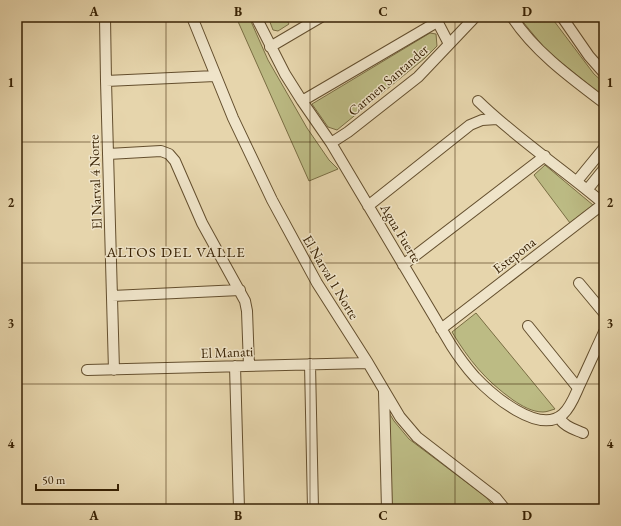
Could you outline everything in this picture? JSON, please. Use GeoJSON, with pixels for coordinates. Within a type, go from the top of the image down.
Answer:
{"type":"FeatureCollection","features":[{"type":"Feature","properties":{"kind":"street","name":"El Narval 4 Norte"},"geometry":{"type":"LineString","coordinates":[[105,17],[114,370]]}},
{"type":"Feature","properties":{"kind":"street","name":"El Narval 1 Norte"},"geometry":{"type":"LineString","coordinates":[[192,17],[215,76],[252,159],[290,235],[317,283],[368,363],[400,417],[410,431],[496,498],[505,509]]}},
{"type":"Feature","properties":{"kind":"street","name":"Agua Fuerte"},"geometry":{"type":"LineString","coordinates":[[256,17],[270,47],[302,101],[331,143],[442,329],[466,366],[498,397],[520,412],[535,418],[547,420],[559,417]]}},
{"type":"Feature","properties":{"kind":"street"},"geometry":{"type":"LineString","coordinates":[[270,47],[321,17]]}},
{"type":"Feature","properties":{"kind":"street","name":"Carmen Santander"},"geometry":{"type":"LineString","coordinates":[[331,143],[348,132],[418,77],[475,17]]}},
{"type":"Feature","properties":{"kind":"street"},"geometry":{"type":"LineString","coordinates":[[512,17],[527,37],[547,57],[576,82],[604,103]]}},
{"type":"Feature","properties":{"kind":"street"},"geometry":{"type":"LineString","coordinates":[[562,17],[589,56],[604,74]]}},
{"type":"Feature","properties":{"kind":"street"},"geometry":{"type":"LineString","coordinates":[[302,101],[436,20],[449,44]]}},
{"type":"Feature","properties":{"kind":"street"},"geometry":{"type":"LineString","coordinates":[[106,81],[215,76]]}},
{"type":"Feature","properties":{"kind":"street"},"geometry":{"type":"LineString","coordinates":[[478,101],[604,204]]}},
{"type":"Feature","properties":{"kind":"street"},"geometry":{"type":"LineString","coordinates":[[368,206],[470,125],[482,120],[497,118]]}},
{"type":"Feature","properties":{"kind":"street"},"geometry":{"type":"LineString","coordinates":[[577,181],[604,148]]}},
{"type":"Feature","properties":{"kind":"street"},"geometry":{"type":"LineString","coordinates":[[108,154],[161,151],[172,157],[202,223],[245,301],[247,311],[249,366]]}},
{"type":"Feature","properties":{"kind":"street"},"geometry":{"type":"LineString","coordinates":[[404,265],[545,156]]}},
{"type":"Feature","properties":{"kind":"street"},"geometry":{"type":"LineString","coordinates":[[587,190],[604,169]]}},
{"type":"Feature","properties":{"kind":"street","name":"Estepona"},"geometry":{"type":"LineString","coordinates":[[442,329],[604,204]]}},
{"type":"Feature","properties":{"kind":"street"},"geometry":{"type":"LineString","coordinates":[[579,283],[604,312]]}},
{"type":"Feature","properties":{"kind":"street"},"geometry":{"type":"LineString","coordinates":[[112,296],[240,290]]}},
{"type":"Feature","properties":{"kind":"street"},"geometry":{"type":"LineString","coordinates":[[528,326],[578,388]]}},
{"type":"Feature","properties":{"kind":"street"},"geometry":{"type":"LineString","coordinates":[[583,433],[566,425],[559,417],[567,409],[604,332]]}},
{"type":"Feature","properties":{"kind":"street","name":"El Manati"},"geometry":{"type":"LineString","coordinates":[[87,370],[368,363]]}},
{"type":"Feature","properties":{"kind":"street"},"geometry":{"type":"LineString","coordinates":[[310,364],[313,509]]}},
{"type":"Feature","properties":{"kind":"street"},"geometry":{"type":"LineString","coordinates":[[235,366],[239,509]]}},
{"type":"Feature","properties":{"kind":"street"},"geometry":{"type":"LineString","coordinates":[[384,390],[387,509]]}},
{"type":"Feature","properties":{"kind":"shaded area"},"geometry":{"type":"Polygon","coordinates":[[[236,17],[249,17],[268,60],[307,128],[329,160],[338,169],[309,181],[236,17]]]}},
{"type":"Feature","properties":{"kind":"shaded area"},"geometry":{"type":"Polygon","coordinates":[[[268,17],[285,17],[289,24],[278,31],[273,30],[268,17]]]}},
{"type":"Feature","properties":{"kind":"shaded area"},"geometry":{"type":"Polygon","coordinates":[[[519,17],[551,17],[594,74],[604,83],[604,97],[547,51],[519,17]]]}},
{"type":"Feature","properties":{"kind":"shaded area"},"geometry":{"type":"Polygon","coordinates":[[[430,33],[436,34],[437,46],[425,58],[337,130],[328,127],[312,104],[430,33]]]}},
{"type":"Feature","properties":{"kind":"shaded area"},"geometry":{"type":"Polygon","coordinates":[[[545,165],[593,205],[570,223],[534,175],[545,165]]]}},
{"type":"Feature","properties":{"kind":"shaded area"},"geometry":{"type":"Polygon","coordinates":[[[476,313],[555,409],[546,412],[539,412],[531,410],[513,400],[494,385],[471,361],[452,332],[476,313]]]}},
{"type":"Feature","properties":{"kind":"shaded area"},"geometry":{"type":"Polygon","coordinates":[[[388,411],[409,439],[486,497],[496,509],[391,509],[388,411]]]}},
{"type":"Feature","properties":{"kind":"district","name":"ALTOS DEL VALLE"},"geometry":{"type":"Point","coordinates":[176,251]}}]}
